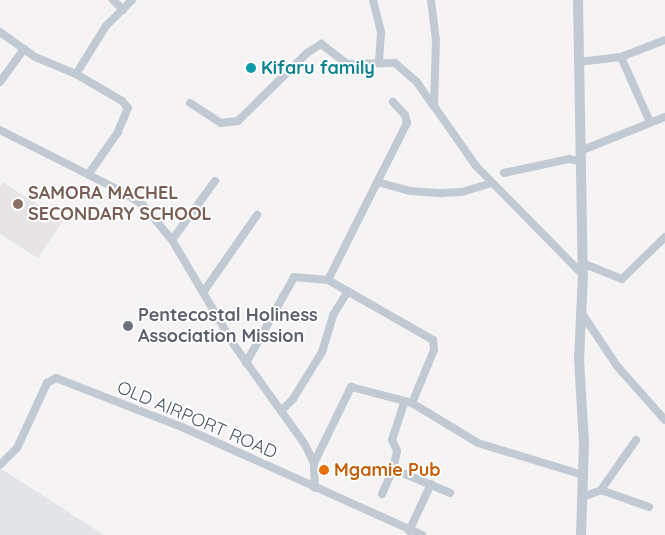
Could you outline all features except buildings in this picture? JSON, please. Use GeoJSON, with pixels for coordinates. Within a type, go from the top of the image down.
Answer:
{"type":"FeatureCollection","features":[{"type":"Feature","properties":{"kind":"street"},"geometry":{"type":"LineString","coordinates":[[113,0],[123,10]]}},
{"type":"Feature","properties":{"kind":"street"},"geometry":{"type":"LineString","coordinates":[[76,74],[106,26],[132,0]]}},
{"type":"Feature","properties":{"kind":"street"},"geometry":{"type":"LineString","coordinates":[[373,0],[381,33],[379,61]]}},
{"type":"Feature","properties":{"kind":"street"},"geometry":{"type":"LineString","coordinates":[[431,0],[436,40],[434,106]]}},
{"type":"Feature","properties":{"kind":"street"},"geometry":{"type":"LineString","coordinates":[[578,0],[583,275],[579,393],[583,475],[581,535]]}},
{"type":"Feature","properties":{"kind":"street"},"geometry":{"type":"LineString","coordinates":[[0,32],[35,57],[76,74],[122,100],[128,108],[118,132],[88,175]]}},
{"type":"Feature","properties":{"kind":"street"},"geometry":{"type":"LineString","coordinates":[[578,62],[621,57],[665,40]]}},
{"type":"Feature","properties":{"kind":"street"},"geometry":{"type":"LineString","coordinates":[[190,103],[221,123],[238,122],[307,53],[321,44],[348,64],[370,66],[379,61],[395,63],[403,68],[434,106],[491,183],[583,275]]}},
{"type":"Feature","properties":{"kind":"street"},"geometry":{"type":"LineString","coordinates":[[0,82],[24,49]]}},
{"type":"Feature","properties":{"kind":"street"},"geometry":{"type":"LineString","coordinates":[[621,57],[650,122]]}},
{"type":"Feature","properties":{"kind":"street"},"geometry":{"type":"LineString","coordinates":[[328,280],[407,122],[405,115],[393,102]]}},
{"type":"Feature","properties":{"kind":"street"},"geometry":{"type":"LineString","coordinates":[[504,173],[580,156],[650,122],[665,117]]}},
{"type":"Feature","properties":{"kind":"street"},"geometry":{"type":"LineString","coordinates":[[0,130],[143,205],[172,240],[246,363],[281,411],[314,463]]}},
{"type":"Feature","properties":{"kind":"street"},"geometry":{"type":"LineString","coordinates":[[172,240],[215,181]]}},
{"type":"Feature","properties":{"kind":"street"},"geometry":{"type":"LineString","coordinates":[[377,182],[410,191],[442,193],[462,192],[491,183]]}},
{"type":"Feature","properties":{"kind":"street"},"geometry":{"type":"LineString","coordinates":[[204,291],[257,215]]}},
{"type":"Feature","properties":{"kind":"street"},"geometry":{"type":"LineString","coordinates":[[582,263],[622,279],[665,237]]}},
{"type":"Feature","properties":{"kind":"street"},"geometry":{"type":"LineString","coordinates":[[246,363],[294,277],[328,280],[433,340],[434,350],[408,402],[392,440],[397,451],[393,469],[382,494]]}},
{"type":"Feature","properties":{"kind":"street"},"geometry":{"type":"LineString","coordinates":[[281,411],[292,399],[322,352],[333,315],[348,291]]}},
{"type":"Feature","properties":{"kind":"street"},"geometry":{"type":"LineString","coordinates":[[581,312],[617,366],[665,420]]}},
{"type":"Feature","properties":{"kind":"street","name":"OLD AIRPORT ROAD"},"geometry":{"type":"LineString","coordinates":[[0,465],[17,448],[47,383],[56,378],[182,427],[409,531],[422,535]]}},
{"type":"Feature","properties":{"kind":"street"},"geometry":{"type":"LineString","coordinates":[[315,488],[314,463],[351,387],[408,402],[478,443],[583,475]]}},
{"type":"Feature","properties":{"kind":"street"},"geometry":{"type":"LineString","coordinates":[[583,497],[601,490],[621,457],[636,440]]}},
{"type":"Feature","properties":{"kind":"street"},"geometry":{"type":"LineString","coordinates":[[393,469],[450,493]]}},
{"type":"Feature","properties":{"kind":"street"},"geometry":{"type":"LineString","coordinates":[[409,531],[431,484]]}},
{"type":"Feature","properties":{"kind":"street"},"geometry":{"type":"LineString","coordinates":[[601,490],[649,507]]}},
{"type":"Feature","properties":{"kind":"shaded area","name":"SAMORA MACHEL SECONDARY SCHOOL"},"geometry":{"type":"Polygon","coordinates":[[[3,182],[63,221],[38,258],[0,234],[0,187],[3,182]]]}},
{"type":"Feature","properties":{"kind":"shaded area"},"geometry":{"type":"Polygon","coordinates":[[[0,468],[104,535],[0,535],[0,468]]]}},
{"type":"Feature","properties":{"kind":"place","name":"Kifaru family"},"geometry":{"type":"Point","coordinates":[251,68]}},
{"type":"Feature","properties":{"kind":"place","name":"SAMORA MACHEL SECONDARY SCHOOL"},"geometry":{"type":"Point","coordinates":[18,204]}},
{"type":"Feature","properties":{"kind":"place","name":"Pentecostal Holiness Association Mission"},"geometry":{"type":"Point","coordinates":[128,326]}},
{"type":"Feature","properties":{"kind":"place","name":"Mgamie Pub"},"geometry":{"type":"Point","coordinates":[324,470]}}]}
